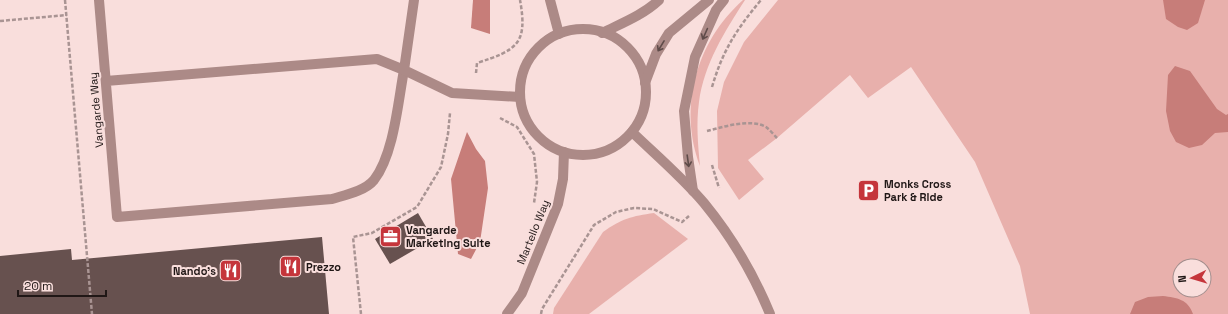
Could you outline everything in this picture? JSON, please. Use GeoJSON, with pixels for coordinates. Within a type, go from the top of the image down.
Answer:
{"type":"FeatureCollection","features":[{"type":"Feature","properties":{"kind":"lane","name":"Vangarde Way"},"geometry":{"type":"LineString","coordinates":[[99,0],[117,217],[332,199],[357,191],[373,181],[387,153],[404,70]]}},
{"type":"Feature","properties":{"kind":"lane"},"geometry":{"type":"LineString","coordinates":[[404,70],[414,0]]}},
{"type":"Feature","properties":{"kind":"lane"},"geometry":{"type":"LineString","coordinates":[[550,0],[559,34]]}},
{"type":"Feature","properties":{"kind":"lane"},"geometry":{"type":"LineString","coordinates":[[602,33],[632,19],[651,8],[659,0]]}},
{"type":"Feature","properties":{"kind":"lane"},"geometry":{"type":"LineString","coordinates":[[645,83],[656,54],[669,33],[709,0]]}},
{"type":"Feature","properties":{"kind":"lane"},"geometry":{"type":"LineString","coordinates":[[693,191],[684,111],[695,57],[716,10],[724,0]]}},
{"type":"Feature","properties":{"kind":"lane"},"geometry":{"type":"LineString","coordinates":[[580,29],[602,33],[618,40],[631,52],[640,66],[645,83],[646,100],[641,117],[632,132],[618,145],[601,153],[582,156],[564,152],[547,144],[534,131],[525,115],[520,98],[522,78],[529,60],[542,45],[559,34],[580,29]]}},
{"type":"Feature","properties":{"kind":"lane"},"geometry":{"type":"LineString","coordinates":[[106,81],[377,59],[452,93],[520,98]]}},
{"type":"Feature","properties":{"kind":"lane"},"geometry":{"type":"LineString","coordinates":[[632,132],[693,191],[716,219],[738,252],[770,314]]}},
{"type":"Feature","properties":{"kind":"lane","name":"Martello Way"},"geometry":{"type":"LineString","coordinates":[[507,314],[522,293],[558,204],[563,179],[564,152]]}},
{"type":"Feature","properties":{"kind":"path"},"geometry":{"type":"LineString","coordinates":[[65,0],[92,314]]}},
{"type":"Feature","properties":{"kind":"path"},"geometry":{"type":"LineString","coordinates":[[474,95],[477,63],[504,54],[522,36],[523,20],[520,0]]}},
{"type":"Feature","properties":{"kind":"path"},"geometry":{"type":"LineString","coordinates":[[712,88],[718,65],[736,30],[761,0]]}},
{"type":"Feature","properties":{"kind":"path"},"geometry":{"type":"LineString","coordinates":[[0,21],[67,15]]}},
{"type":"Feature","properties":{"kind":"path"},"geometry":{"type":"LineString","coordinates":[[361,314],[353,237],[372,233],[417,207],[441,167],[448,134],[452,93]]}},
{"type":"Feature","properties":{"kind":"path"},"geometry":{"type":"LineString","coordinates":[[498,117],[517,127],[534,154],[537,182],[534,208]]}},
{"type":"Feature","properties":{"kind":"path"},"geometry":{"type":"LineString","coordinates":[[706,124],[707,139]]}},
{"type":"Feature","properties":{"kind":"path"},"geometry":{"type":"LineString","coordinates":[[706,131],[732,126],[757,124],[766,127],[777,138]]}},
{"type":"Feature","properties":{"kind":"path"},"geometry":{"type":"LineString","coordinates":[[541,314],[542,309],[594,225],[616,212],[634,208],[653,209]]}},
{"type":"Feature","properties":{"kind":"path"},"geometry":{"type":"LineString","coordinates":[[522,293],[542,309]]}},
{"type":"Feature","properties":{"kind":"shaded area"},"geometry":{"type":"Polygon","coordinates":[[[473,0],[490,0],[490,34],[471,28],[473,0]]]}},
{"type":"Feature","properties":{"kind":"shaded area"},"geometry":{"type":"Polygon","coordinates":[[[743,0],[745,0],[716,48],[705,74],[699,102],[698,118],[700,166],[694,144],[691,121],[692,99],[696,77],[703,55],[713,35],[743,0]]]}},
{"type":"Feature","properties":{"kind":"shaded area"},"geometry":{"type":"Polygon","coordinates":[[[778,0],[1228,0],[1228,314],[1030,314],[1020,266],[975,162],[911,67],[868,98],[850,75],[777,138],[748,160],[764,179],[739,200],[718,168],[717,111],[724,82],[744,42],[778,0]]]}},
{"type":"Feature","properties":{"kind":"shaded area"},"geometry":{"type":"Polygon","coordinates":[[[1163,0],[1205,0],[1198,23],[1187,30],[1178,27],[1166,19],[1163,0]]]}},
{"type":"Feature","properties":{"kind":"shaded area"},"geometry":{"type":"Polygon","coordinates":[[[1175,66],[1190,71],[1217,109],[1226,115],[1228,114],[1228,132],[1215,133],[1202,145],[1189,148],[1176,142],[1170,131],[1166,111],[1168,75],[1175,66]]]}},
{"type":"Feature","properties":{"kind":"shaded area"},"geometry":{"type":"Polygon","coordinates":[[[467,132],[476,149],[485,161],[488,188],[480,242],[471,259],[458,254],[451,179],[467,132]]]}},
{"type":"Feature","properties":{"kind":"shaded area"},"geometry":{"type":"Polygon","coordinates":[[[654,213],[688,239],[589,314],[553,314],[554,308],[603,232],[615,224],[627,219],[639,215],[654,213]]]}},
{"type":"Feature","properties":{"kind":"shaded area"},"geometry":{"type":"Polygon","coordinates":[[[1163,296],[1181,300],[1188,305],[1193,314],[1130,314],[1135,302],[1148,297],[1163,296]]]}},
{"type":"Feature","properties":{"kind":"building"},"geometry":{"type":"Polygon","coordinates":[[[418,213],[433,239],[390,264],[375,239],[418,213]]]}},
{"type":"Feature","properties":{"kind":"building"},"geometry":{"type":"Polygon","coordinates":[[[322,237],[329,314],[0,314],[0,256],[71,249],[72,260],[322,237]]]}},
{"type":"Feature","properties":{"kind":"place","name":"Monks Cross Park & Ride"},"geometry":{"type":"Point","coordinates":[869,190]}},
{"type":"Feature","properties":{"kind":"place","name":"Vangarde Marketing Suite"},"geometry":{"type":"Point","coordinates":[390,236]}},
{"type":"Feature","properties":{"kind":"place","name":"Prezzo"},"geometry":{"type":"Point","coordinates":[290,267]}},
{"type":"Feature","properties":{"kind":"place","name":"Nando's"},"geometry":{"type":"Point","coordinates":[231,271]}}]}
